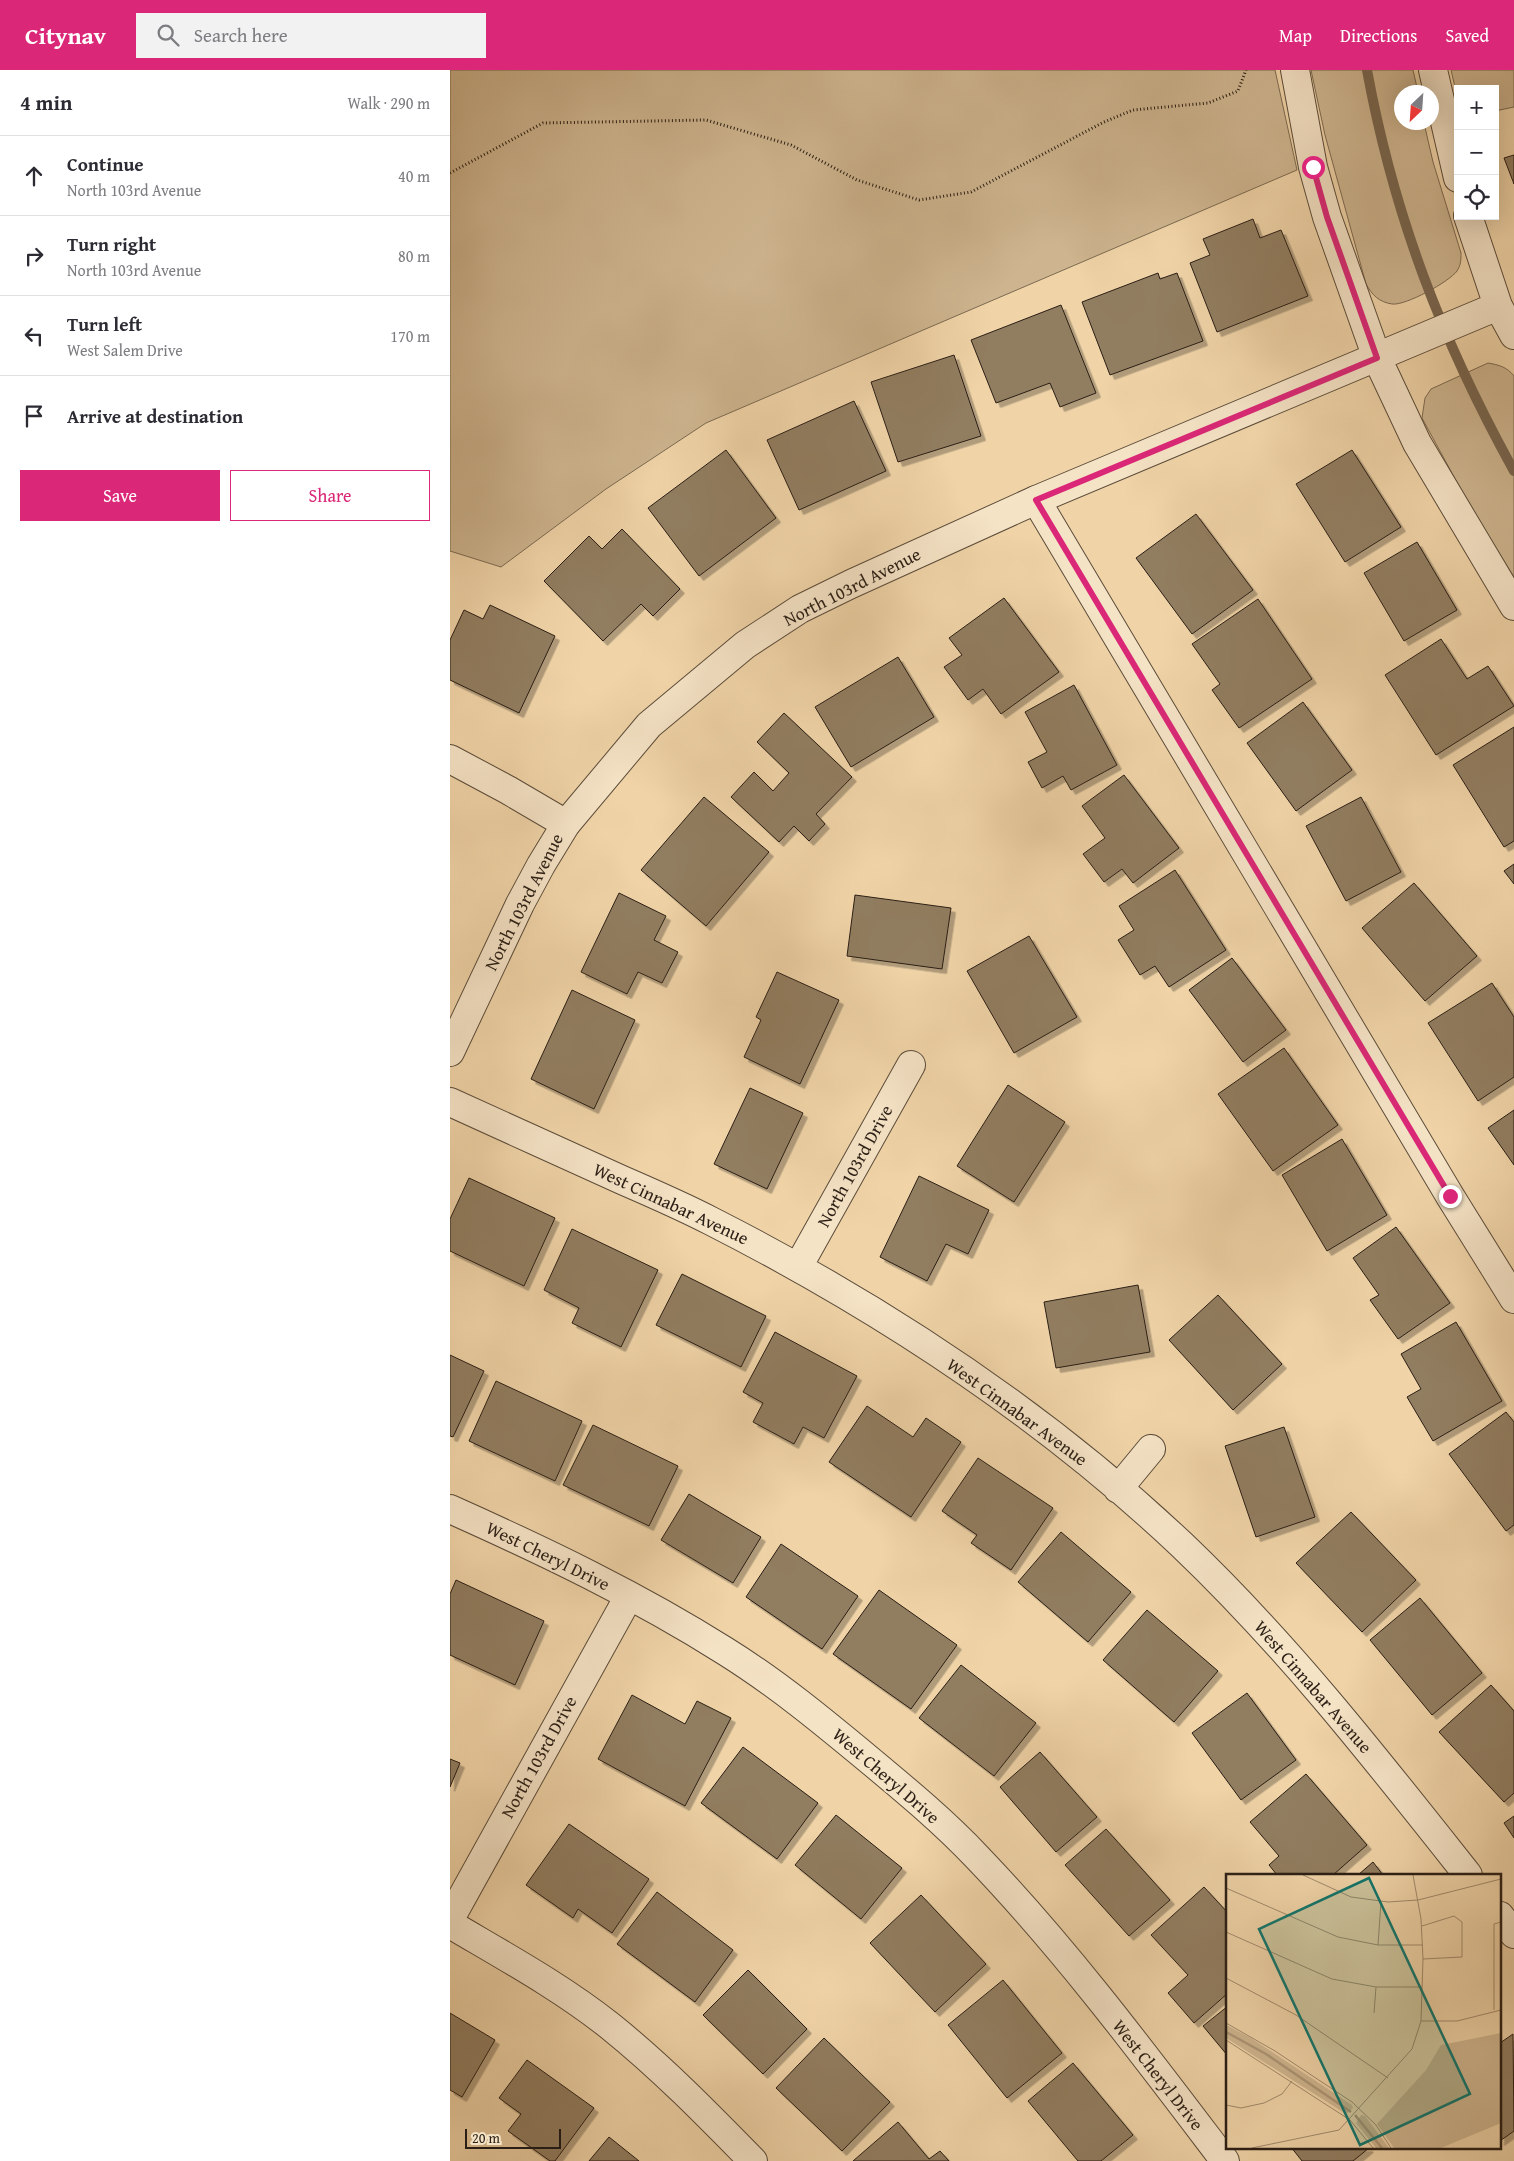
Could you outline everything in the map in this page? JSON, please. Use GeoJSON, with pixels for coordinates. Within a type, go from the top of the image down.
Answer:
{"type":"FeatureCollection","features":[{"type":"Feature","properties":{"kind":"street"},"geometry":{"type":"LineString","coordinates":[[1295,70],[1313,167],[1327,217],[1377,358],[1417,443],[1514,606]]}},
{"type":"Feature","properties":{"kind":"street"},"geometry":{"type":"LineString","coordinates":[[1433,70],[1457,175]]}},
{"type":"Feature","properties":{"kind":"street"},"geometry":{"type":"LineString","coordinates":[[1470,220],[1506,303],[1514,335]]}},
{"type":"Feature","properties":{"kind":"street","name":"North 103rd Avenue"},"geometry":{"type":"LineString","coordinates":[[450,1052],[520,904],[540,865],[566,824],[649,725],[745,645],[800,609],[1036,500],[1506,303]]}},
{"type":"Feature","properties":{"kind":"street"},"geometry":{"type":"LineString","coordinates":[[1036,500],[1450,1196],[1514,1299]]}},
{"type":"Feature","properties":{"kind":"street"},"geometry":{"type":"LineString","coordinates":[[450,759],[566,824]]}},
{"type":"Feature","properties":{"kind":"street","name":"North 103rd Drive"},"geometry":{"type":"LineString","coordinates":[[798,1267],[911,1065]]}},
{"type":"Feature","properties":{"kind":"street","name":"West Cinnabar Avenue"},"geometry":{"type":"LineString","coordinates":[[450,1102],[708,1219],[798,1267],[986,1385],[1054,1436],[1188,1551],[1242,1606],[1306,1674],[1467,1874]]}},
{"type":"Feature","properties":{"kind":"street"},"geometry":{"type":"LineString","coordinates":[[1118,1489],[1151,1449]]}},
{"type":"Feature","properties":{"kind":"street","name":"West Cheryl Drive"},"geometry":{"type":"LineString","coordinates":[[450,1509],[521,1541],[629,1596],[726,1652],[819,1718],[915,1798],[976,1856],[1054,1944],[1151,2064],[1225,2161]]}},
{"type":"Feature","properties":{"kind":"street","name":"North 103rd Drive"},"geometry":{"type":"LineString","coordinates":[[450,1918],[629,1596]]}},
{"type":"Feature","properties":{"kind":"street"},"geometry":{"type":"LineString","coordinates":[[1502,1919],[1514,1934]]}},
{"type":"Feature","properties":{"kind":"street"},"geometry":{"type":"LineString","coordinates":[[450,1924],[540,1978],[608,2025],[662,2071],[753,2161]]}},
{"type":"Feature","properties":{"kind":"path"},"geometry":{"type":"LineString","coordinates":[[450,173],[543,123],[706,120],[791,145],[857,180],[919,200],[971,192],[1104,122],[1133,110],[1208,104],[1238,91],[1246,70]]}},
{"type":"Feature","properties":{"kind":"shaded area"},"geometry":{"type":"Polygon","coordinates":[[[450,70],[1275,70],[1297,170],[706,423],[606,489],[501,567],[450,551],[450,70]]]}},
{"type":"Feature","properties":{"kind":"shaded area"},"geometry":{"type":"Polygon","coordinates":[[[1311,70],[1413,70],[1416,85],[1394,85],[1394,130],[1426,130],[1433,162],[1461,253],[1459,267],[1452,276],[1426,292],[1398,304],[1383,302],[1376,297],[1366,284],[1325,135],[1311,70]]]}},
{"type":"Feature","properties":{"kind":"shaded area"},"geometry":{"type":"Polygon","coordinates":[[[1451,70],[1514,70],[1514,107],[1499,110],[1499,85],[1454,85],[1451,70]]]}},
{"type":"Feature","properties":{"kind":"shaded area"},"geometry":{"type":"Polygon","coordinates":[[[1488,363],[1509,370],[1514,376],[1514,577],[1466,499],[1422,418],[1425,398],[1431,389],[1488,363]]]}},
{"type":"Feature","properties":{"kind":"building"},"geometry":{"type":"Polygon","coordinates":[[[1514,155],[1514,184],[1504,158],[1514,155]]]}},
{"type":"Feature","properties":{"kind":"building"},"geometry":{"type":"Polygon","coordinates":[[[1253,219],[1260,238],[1281,230],[1308,296],[1217,332],[1190,263],[1210,255],[1203,239],[1253,219]]]}},
{"type":"Feature","properties":{"kind":"building"},"geometry":{"type":"Polygon","coordinates":[[[1158,273],[1160,279],[1177,273],[1203,341],[1110,375],[1082,302],[1158,273]]]}},
{"type":"Feature","properties":{"kind":"building"},"geometry":{"type":"Polygon","coordinates":[[[1061,305],[1096,393],[1060,407],[1050,383],[996,403],[971,340],[1061,305]]]}},
{"type":"Feature","properties":{"kind":"building"},"geometry":{"type":"Polygon","coordinates":[[[954,355],[981,436],[898,462],[871,382],[954,355]]]}},
{"type":"Feature","properties":{"kind":"building"},"geometry":{"type":"Polygon","coordinates":[[[854,401],[886,471],[799,510],[767,440],[854,401]]]}},
{"type":"Feature","properties":{"kind":"building"},"geometry":{"type":"Polygon","coordinates":[[[726,450],[776,518],[699,576],[648,508],[726,450]]]}},
{"type":"Feature","properties":{"kind":"building"},"geometry":{"type":"Polygon","coordinates":[[[1352,450],[1401,527],[1345,562],[1296,484],[1352,450]]]}},
{"type":"Feature","properties":{"kind":"building"},"geometry":{"type":"Polygon","coordinates":[[[1196,514],[1253,590],[1192,634],[1136,558],[1196,514]]]}},
{"type":"Feature","properties":{"kind":"building"},"geometry":{"type":"Polygon","coordinates":[[[622,529],[680,589],[653,616],[641,604],[603,641],[544,581],[589,536],[602,549],[622,529]]]}},
{"type":"Feature","properties":{"kind":"building"},"geometry":{"type":"Polygon","coordinates":[[[1417,542],[1457,610],[1404,641],[1364,573],[1417,542]]]}},
{"type":"Feature","properties":{"kind":"building"},"geometry":{"type":"Polygon","coordinates":[[[1004,598],[1059,672],[1001,714],[983,689],[968,700],[944,667],[962,655],[949,638],[1004,598]]]}},
{"type":"Feature","properties":{"kind":"building"},"geometry":{"type":"Polygon","coordinates":[[[1258,599],[1312,679],[1239,728],[1212,690],[1220,684],[1192,644],[1258,599]]]}},
{"type":"Feature","properties":{"kind":"building"},"geometry":{"type":"Polygon","coordinates":[[[490,605],[555,636],[519,713],[450,680],[450,640],[464,610],[483,619],[490,605]]]}},
{"type":"Feature","properties":{"kind":"building"},"geometry":{"type":"Polygon","coordinates":[[[1441,639],[1467,679],[1488,666],[1514,706],[1436,755],[1385,675],[1441,639]]]}},
{"type":"Feature","properties":{"kind":"building"},"geometry":{"type":"Polygon","coordinates":[[[898,657],[934,717],[851,767],[815,707],[898,657]]]}},
{"type":"Feature","properties":{"kind":"building"},"geometry":{"type":"Polygon","coordinates":[[[1074,685],[1117,765],[1071,790],[1063,776],[1042,788],[1028,762],[1047,752],[1025,712],[1074,685]]]}},
{"type":"Feature","properties":{"kind":"building"},"geometry":{"type":"Polygon","coordinates":[[[1303,702],[1352,770],[1296,811],[1247,743],[1303,702]]]}},
{"type":"Feature","properties":{"kind":"building"},"geometry":{"type":"Polygon","coordinates":[[[784,713],[852,777],[816,814],[825,824],[809,841],[794,826],[779,842],[731,797],[754,772],[773,791],[789,773],[757,742],[784,713]]]}},
{"type":"Feature","properties":{"kind":"building"},"geometry":{"type":"Polygon","coordinates":[[[1514,727],[1514,841],[1504,847],[1453,765],[1514,727]]]}},
{"type":"Feature","properties":{"kind":"building"},"geometry":{"type":"Polygon","coordinates":[[[1124,775],[1179,848],[1133,883],[1122,869],[1104,882],[1083,854],[1105,838],[1082,806],[1124,775]]]}},
{"type":"Feature","properties":{"kind":"building"},"geometry":{"type":"Polygon","coordinates":[[[704,797],[769,852],[706,926],[641,870],[704,797]]]}},
{"type":"Feature","properties":{"kind":"building"},"geometry":{"type":"Polygon","coordinates":[[[1361,797],[1401,872],[1346,901],[1306,826],[1361,797]]]}},
{"type":"Feature","properties":{"kind":"building"},"geometry":{"type":"Polygon","coordinates":[[[1514,864],[1514,884],[1504,871],[1514,864]]]}},
{"type":"Feature","properties":{"kind":"building"},"geometry":{"type":"Polygon","coordinates":[[[1175,870],[1226,950],[1169,987],[1155,966],[1140,975],[1118,940],[1134,930],[1119,906],[1175,870]]]}},
{"type":"Feature","properties":{"kind":"building"},"geometry":{"type":"Polygon","coordinates":[[[1414,883],[1477,956],[1425,1001],[1362,928],[1414,883]]]}},
{"type":"Feature","properties":{"kind":"building"},"geometry":{"type":"Polygon","coordinates":[[[619,893],[666,916],[654,940],[678,952],[662,983],[638,972],[627,994],[581,972],[619,893]]]}},
{"type":"Feature","properties":{"kind":"building"},"geometry":{"type":"Polygon","coordinates":[[[855,895],[951,908],[942,969],[847,956],[855,895]]]}},
{"type":"Feature","properties":{"kind":"building"},"geometry":{"type":"Polygon","coordinates":[[[1029,936],[1077,1017],[1014,1053],[967,971],[1029,936]]]}},
{"type":"Feature","properties":{"kind":"building"},"geometry":{"type":"Polygon","coordinates":[[[1232,958],[1286,1030],[1243,1062],[1189,990],[1232,958]]]}},
{"type":"Feature","properties":{"kind":"building"},"geometry":{"type":"Polygon","coordinates":[[[777,972],[839,1000],[800,1084],[744,1057],[761,1020],[756,1017],[777,972]]]}},
{"type":"Feature","properties":{"kind":"building"},"geometry":{"type":"Polygon","coordinates":[[[1492,983],[1514,1017],[1514,1077],[1478,1101],[1428,1023],[1492,983]]]}},
{"type":"Feature","properties":{"kind":"building"},"geometry":{"type":"Polygon","coordinates":[[[572,990],[635,1020],[594,1109],[531,1079],[572,990]]]}},
{"type":"Feature","properties":{"kind":"building"},"geometry":{"type":"Polygon","coordinates":[[[1284,1048],[1338,1125],[1273,1171],[1218,1094],[1284,1048]]]}},
{"type":"Feature","properties":{"kind":"building"},"geometry":{"type":"Polygon","coordinates":[[[1008,1085],[1065,1122],[1014,1202],[957,1166],[1008,1085]]]}},
{"type":"Feature","properties":{"kind":"building"},"geometry":{"type":"Polygon","coordinates":[[[750,1088],[803,1113],[767,1189],[714,1164],[750,1088]]]}},
{"type":"Feature","properties":{"kind":"building"},"geometry":{"type":"Polygon","coordinates":[[[1514,1110],[1514,1165],[1488,1128],[1514,1110]]]}},
{"type":"Feature","properties":{"kind":"building"},"geometry":{"type":"Polygon","coordinates":[[[1342,1139],[1387,1215],[1327,1251],[1282,1175],[1342,1139]]]}},
{"type":"Feature","properties":{"kind":"building"},"geometry":{"type":"Polygon","coordinates":[[[919,1176],[989,1210],[968,1254],[946,1244],[927,1281],[880,1257],[919,1176]]]}},
{"type":"Feature","properties":{"kind":"building"},"geometry":{"type":"Polygon","coordinates":[[[469,1178],[555,1218],[524,1286],[450,1251],[450,1219],[469,1178]]]}},
{"type":"Feature","properties":{"kind":"building"},"geometry":{"type":"Polygon","coordinates":[[[1396,1227],[1450,1303],[1398,1339],[1370,1300],[1379,1295],[1353,1258],[1396,1227]]]}},
{"type":"Feature","properties":{"kind":"building"},"geometry":{"type":"Polygon","coordinates":[[[572,1229],[658,1270],[621,1347],[572,1323],[579,1308],[544,1290],[572,1229]]]}},
{"type":"Feature","properties":{"kind":"building"},"geometry":{"type":"Polygon","coordinates":[[[682,1274],[766,1316],[741,1367],[656,1325],[682,1274]]]}},
{"type":"Feature","properties":{"kind":"building"},"geometry":{"type":"Polygon","coordinates":[[[1138,1285],[1150,1352],[1056,1368],[1044,1302],[1138,1285]]]}},
{"type":"Feature","properties":{"kind":"building"},"geometry":{"type":"Polygon","coordinates":[[[1218,1295],[1282,1364],[1233,1410],[1169,1340],[1218,1295]]]}},
{"type":"Feature","properties":{"kind":"building"},"geometry":{"type":"Polygon","coordinates":[[[1456,1322],[1502,1401],[1433,1441],[1407,1397],[1421,1389],[1401,1354],[1456,1322]]]}},
{"type":"Feature","properties":{"kind":"building"},"geometry":{"type":"Polygon","coordinates":[[[775,1332],[857,1376],[824,1438],[803,1427],[794,1444],[753,1422],[763,1403],[743,1392],[775,1332]]]}},
{"type":"Feature","properties":{"kind":"building"},"geometry":{"type":"Polygon","coordinates":[[[450,1355],[484,1371],[453,1437],[450,1436],[450,1355]]]}},
{"type":"Feature","properties":{"kind":"building"},"geometry":{"type":"Polygon","coordinates":[[[496,1381],[582,1421],[555,1481],[469,1441],[496,1381]]]}},
{"type":"Feature","properties":{"kind":"building"},"geometry":{"type":"Polygon","coordinates":[[[867,1406],[913,1437],[926,1418],[961,1442],[911,1517],[829,1462],[867,1406]]]}},
{"type":"Feature","properties":{"kind":"building"},"geometry":{"type":"Polygon","coordinates":[[[1506,1412],[1514,1422],[1514,1525],[1506,1531],[1449,1454],[1506,1412]]]}},
{"type":"Feature","properties":{"kind":"building"},"geometry":{"type":"Polygon","coordinates":[[[593,1425],[678,1466],[649,1526],[563,1485],[593,1425]]]}},
{"type":"Feature","properties":{"kind":"building"},"geometry":{"type":"Polygon","coordinates":[[[1284,1427],[1315,1517],[1256,1537],[1225,1446],[1284,1427]]]}},
{"type":"Feature","properties":{"kind":"building"},"geometry":{"type":"Polygon","coordinates":[[[978,1458],[1053,1508],[1011,1570],[971,1543],[977,1535],[942,1511],[978,1458]]]}},
{"type":"Feature","properties":{"kind":"building"},"geometry":{"type":"Polygon","coordinates":[[[689,1494],[761,1537],[733,1583],[661,1540],[689,1494]]]}},
{"type":"Feature","properties":{"kind":"building"},"geometry":{"type":"Polygon","coordinates":[[[1351,1512],[1416,1580],[1362,1632],[1296,1563],[1351,1512]]]}},
{"type":"Feature","properties":{"kind":"building"},"geometry":{"type":"Polygon","coordinates":[[[1061,1532],[1131,1592],[1088,1642],[1018,1582],[1061,1532]]]}},
{"type":"Feature","properties":{"kind":"building"},"geometry":{"type":"Polygon","coordinates":[[[781,1544],[858,1596],[822,1649],[746,1597],[781,1544]]]}},
{"type":"Feature","properties":{"kind":"building"},"geometry":{"type":"Polygon","coordinates":[[[456,1580],[544,1621],[515,1685],[450,1655],[450,1594],[456,1580]]]}},
{"type":"Feature","properties":{"kind":"building"},"geometry":{"type":"Polygon","coordinates":[[[879,1590],[957,1645],[911,1709],[833,1654],[879,1590]]]}},
{"type":"Feature","properties":{"kind":"building"},"geometry":{"type":"Polygon","coordinates":[[[1420,1598],[1482,1673],[1432,1715],[1370,1640],[1420,1598]]]}},
{"type":"Feature","properties":{"kind":"building"},"geometry":{"type":"Polygon","coordinates":[[[1147,1610],[1218,1671],[1174,1722],[1103,1660],[1147,1610]]]}},
{"type":"Feature","properties":{"kind":"building"},"geometry":{"type":"Polygon","coordinates":[[[961,1665],[1036,1723],[994,1776],[919,1718],[961,1665]]]}},
{"type":"Feature","properties":{"kind":"building"},"geometry":{"type":"Polygon","coordinates":[[[1491,1685],[1514,1711],[1514,1793],[1504,1802],[1439,1732],[1491,1685]]]}},
{"type":"Feature","properties":{"kind":"building"},"geometry":{"type":"Polygon","coordinates":[[[1247,1693],[1296,1760],[1241,1800],[1192,1733],[1247,1693]]]}},
{"type":"Feature","properties":{"kind":"building"},"geometry":{"type":"Polygon","coordinates":[[[632,1695],[685,1724],[697,1701],[731,1718],[685,1806],[598,1759],[632,1695]]]}},
{"type":"Feature","properties":{"kind":"building"},"geometry":{"type":"Polygon","coordinates":[[[743,1747],[818,1803],[777,1859],[701,1803],[743,1747]]]}},
{"type":"Feature","properties":{"kind":"building"},"geometry":{"type":"Polygon","coordinates":[[[1040,1752],[1097,1817],[1056,1852],[1000,1787],[1040,1752]]]}},
{"type":"Feature","properties":{"kind":"building"},"geometry":{"type":"Polygon","coordinates":[[[450,1759],[460,1763],[450,1787],[450,1759]]]}},
{"type":"Feature","properties":{"kind":"building"},"geometry":{"type":"Polygon","coordinates":[[[1306,1774],[1367,1845],[1334,1874],[1276,1874],[1269,1865],[1279,1856],[1250,1822],[1306,1774]]]}},
{"type":"Feature","properties":{"kind":"building"},"geometry":{"type":"Polygon","coordinates":[[[836,1815],[902,1868],[861,1919],[795,1865],[836,1815]]]}},
{"type":"Feature","properties":{"kind":"building"},"geometry":{"type":"Polygon","coordinates":[[[1514,1816],[1514,1838],[1504,1823],[1514,1816]]]}},
{"type":"Feature","properties":{"kind":"building"},"geometry":{"type":"Polygon","coordinates":[[[569,1824],[649,1879],[612,1933],[578,1909],[573,1918],[526,1885],[569,1824]]]}},
{"type":"Feature","properties":{"kind":"building"},"geometry":{"type":"Polygon","coordinates":[[[1106,1829],[1170,1900],[1129,1936],[1065,1865],[1106,1829]]]}},
{"type":"Feature","properties":{"kind":"building"},"geometry":{"type":"Polygon","coordinates":[[[1373,1862],[1382,1874],[1359,1874],[1373,1862]]]}},
{"type":"Feature","properties":{"kind":"building"},"geometry":{"type":"Polygon","coordinates":[[[1204,1887],[1226,1911],[1226,1995],[1194,2023],[1168,1993],[1188,1975],[1151,1935],[1204,1887]]]}},
{"type":"Feature","properties":{"kind":"building"},"geometry":{"type":"Polygon","coordinates":[[[657,1892],[733,1950],[695,2002],[617,1944],[657,1892]]]}},
{"type":"Feature","properties":{"kind":"building"},"geometry":{"type":"Polygon","coordinates":[[[921,1895],[986,1964],[935,2012],[870,1943],[921,1895]]]}},
{"type":"Feature","properties":{"kind":"building"},"geometry":{"type":"Polygon","coordinates":[[[748,1970],[807,2029],[763,2074],[703,2015],[748,1970]]]}},
{"type":"Feature","properties":{"kind":"building"},"geometry":{"type":"Polygon","coordinates":[[[1003,1980],[1062,2053],[1007,2098],[948,2025],[1003,1980]]]}},
{"type":"Feature","properties":{"kind":"building"},"geometry":{"type":"Polygon","coordinates":[[[1226,2008],[1226,2054],[1203,2026],[1226,2008]]]}},
{"type":"Feature","properties":{"kind":"building"},"geometry":{"type":"Polygon","coordinates":[[[450,2013],[495,2040],[462,2097],[450,2090],[450,2013]]]}},
{"type":"Feature","properties":{"kind":"building"},"geometry":{"type":"Polygon","coordinates":[[[1513,2034],[1514,2131],[1502,2140],[1502,2042],[1513,2034]]]}},
{"type":"Feature","properties":{"kind":"building"},"geometry":{"type":"Polygon","coordinates":[[[824,2038],[890,2102],[842,2151],[776,2088],[824,2038]]]}},
{"type":"Feature","properties":{"kind":"building"},"geometry":{"type":"Polygon","coordinates":[[[527,2060],[594,2108],[555,2161],[550,2161],[508,2131],[521,2114],[499,2098],[527,2060]]]}},
{"type":"Feature","properties":{"kind":"building"},"geometry":{"type":"Polygon","coordinates":[[[1073,2063],[1133,2135],[1101,2161],[1078,2161],[1028,2101],[1073,2063]]]}},
{"type":"Feature","properties":{"kind":"building"},"geometry":{"type":"Polygon","coordinates":[[[898,2122],[929,2159],[940,2151],[949,2161],[853,2161],[898,2122]]]}},
{"type":"Feature","properties":{"kind":"building"},"geometry":{"type":"Polygon","coordinates":[[[609,2137],[639,2161],[589,2161],[609,2137]]]}},
{"type":"Feature","properties":{"kind":"building"},"geometry":{"type":"Polygon","coordinates":[[[1292,2148],[1369,2148],[1353,2161],[1302,2161],[1292,2148]]]}},
{"type":"Feature","properties":{"kind":"waterway"},"geometry":{"type":"LineString","coordinates":[[1367,70],[1391,176],[1406,227],[1424,277],[1464,374],[1514,471]]}},
{"type":"Feature","properties":{"kind":"route"},"geometry":{"type":"LineString","coordinates":[[1313,167],[1327,217],[1377,358],[1036,500],[1450,1196]]}}]}
